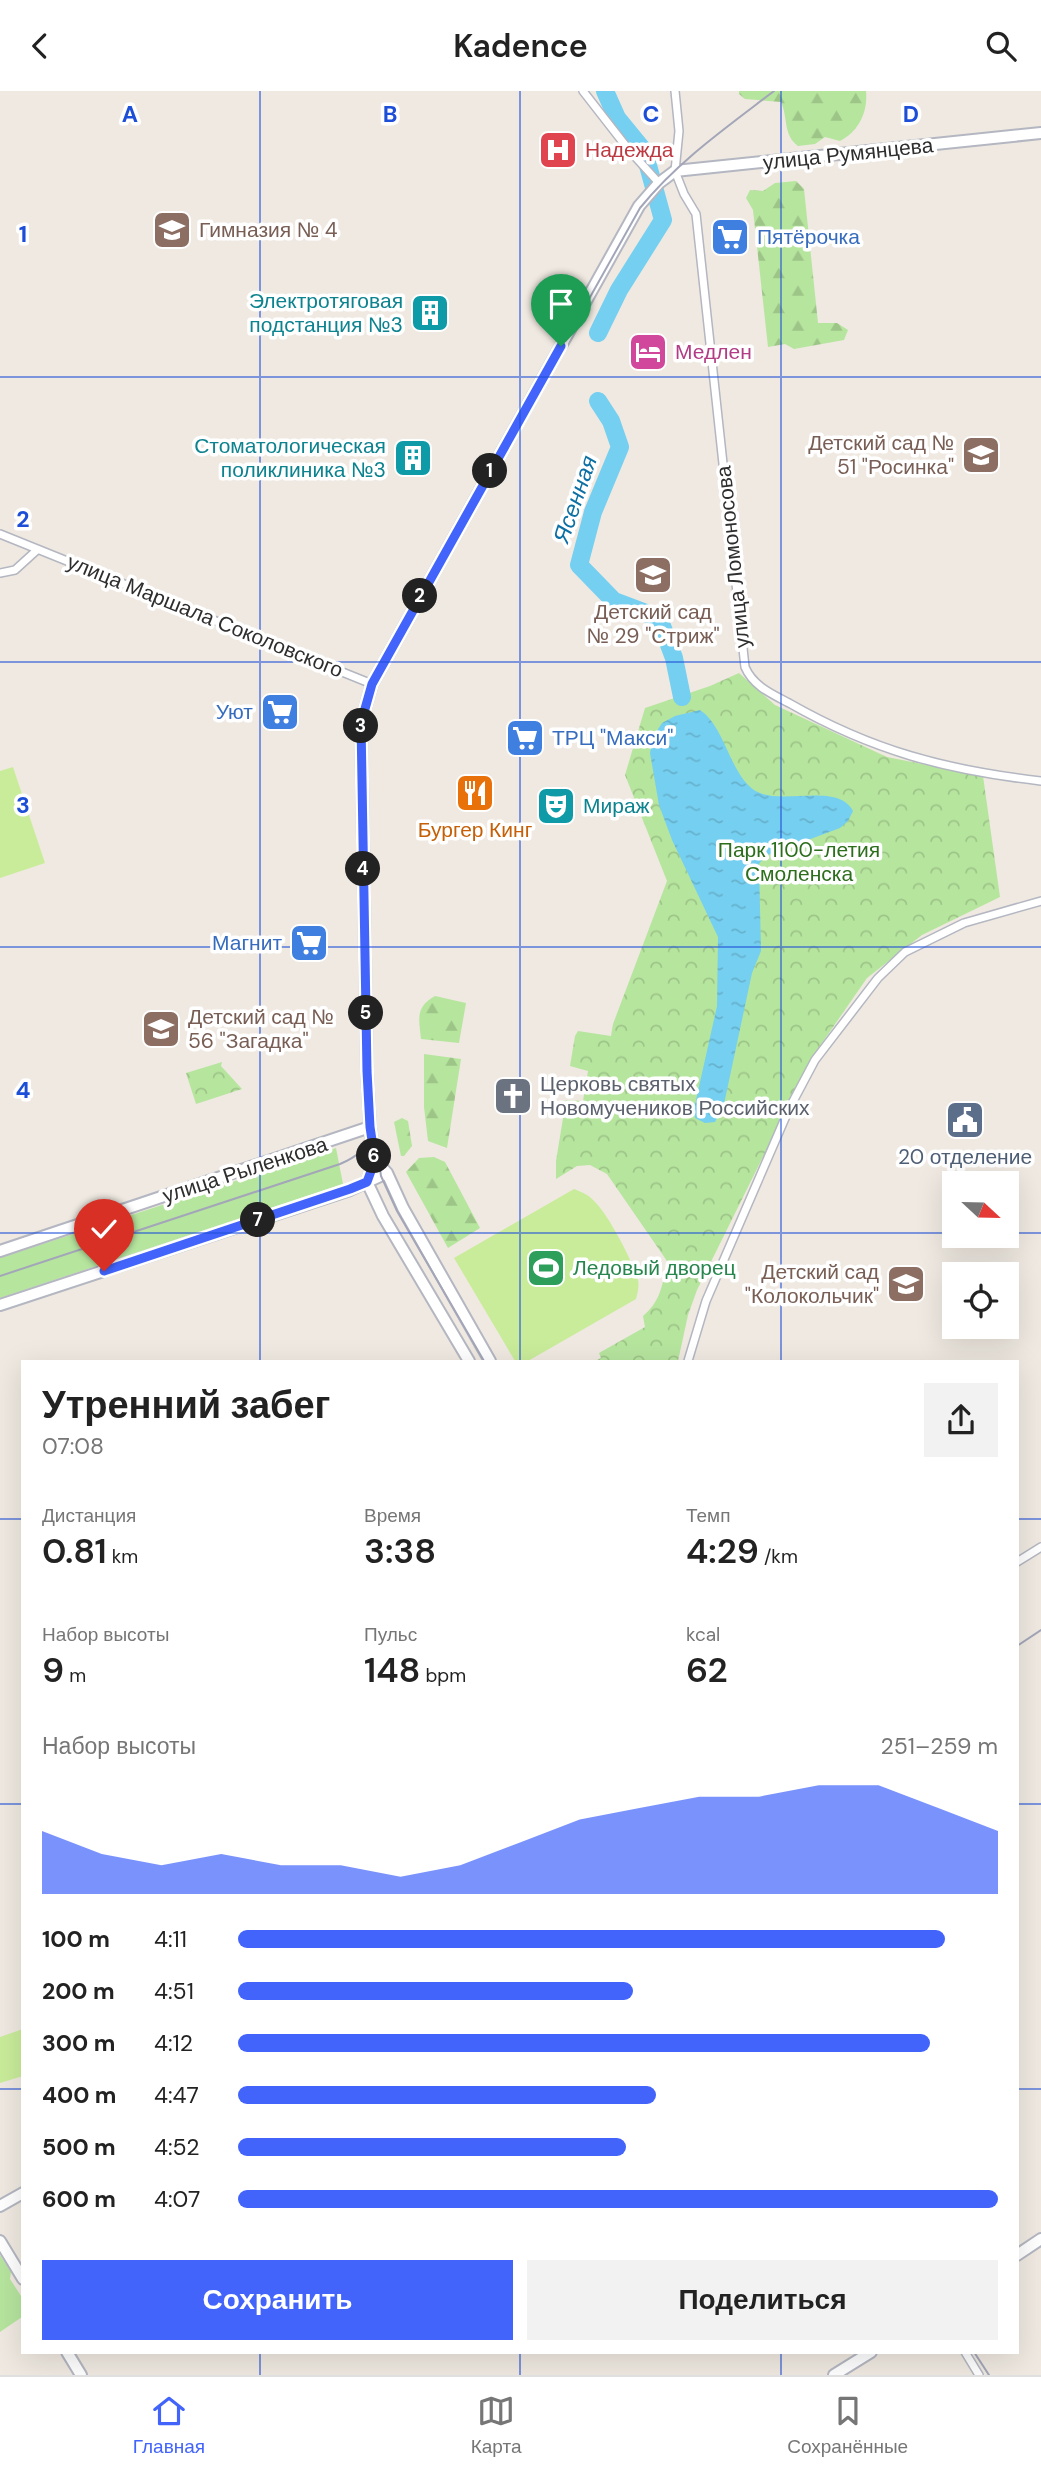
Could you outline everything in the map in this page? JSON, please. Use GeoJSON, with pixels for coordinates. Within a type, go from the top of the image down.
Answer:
{"type":"FeatureCollection","features":[{"type":"Feature","properties":{"kind":"main road","name":"улица Румянцева"},"geometry":{"type":"LineString","coordinates":[[375,1160],[370,1127],[361,723],[372,684],[639,207],[658,182],[676,171],[1041,134]]}},
{"type":"Feature","properties":{"kind":"main road","name":"улица Рыленкова"},"geometry":{"type":"LineString","coordinates":[[0,1251],[370,1127]]}},
{"type":"Feature","properties":{"kind":"main road"},"geometry":{"type":"LineString","coordinates":[[468,1360],[383,1216],[367,1182],[375,1160],[387,1173],[403,1207],[489,1360]]}},
{"type":"Feature","properties":{"kind":"main road"},"geometry":{"type":"LineString","coordinates":[[0,1305],[350,1189],[387,1173]]}},
{"type":"Feature","properties":{"kind":"main road"},"geometry":{"type":"LineString","coordinates":[[0,2206],[21,2194]]}},
{"type":"Feature","properties":{"kind":"main road"},"geometry":{"type":"LineString","coordinates":[[1019,2254],[1041,2239]]}},
{"type":"Feature","properties":{"kind":"main road"},"geometry":{"type":"LineString","coordinates":[[0,2241],[21,2276]]}},
{"type":"Feature","properties":{"kind":"main road"},"geometry":{"type":"LineString","coordinates":[[68,2354],[81,2375]]}},
{"type":"Feature","properties":{"kind":"main road"},"geometry":{"type":"LineString","coordinates":[[834,2375],[867,2354]]}},
{"type":"Feature","properties":{"kind":"street"},"geometry":{"type":"LineString","coordinates":[[583,91],[658,182]]}},
{"type":"Feature","properties":{"kind":"street"},"geometry":{"type":"LineString","coordinates":[[675,91],[679,131],[676,171]]}},
{"type":"Feature","properties":{"kind":"street","name":"улица Ломоносова"},"geometry":{"type":"LineString","coordinates":[[676,171],[684,194],[696,214],[748,675],[760,687],[820,721],[860,739],[936,764],[1041,781]]}},
{"type":"Feature","properties":{"kind":"street","name":"улица Маршала Соколовского"},"geometry":{"type":"LineString","coordinates":[[0,534],[372,684]]}},
{"type":"Feature","properties":{"kind":"street"},"geometry":{"type":"LineString","coordinates":[[0,573],[15,570],[37,550]]}},
{"type":"Feature","properties":{"kind":"street"},"geometry":{"type":"LineString","coordinates":[[688,1360],[711,1288],[789,1109],[822,1050],[878,978],[905,952],[964,923],[1041,901]]}},
{"type":"Feature","properties":{"kind":"street"},"geometry":{"type":"LineString","coordinates":[[1019,1561],[1041,1547]]}},
{"type":"Feature","properties":{"kind":"street"},"geometry":{"type":"LineString","coordinates":[[966,2354],[979,2375]]}},
{"type":"Feature","properties":{"kind":"green space"},"geometry":{"type":"Polygon","coordinates":[[[739,91],[866,91],[866,99],[861,120],[847,137],[840,141],[825,137],[815,144],[798,146],[790,137],[781,102],[745,99],[739,91]]]}},
{"type":"Feature","properties":{"kind":"green space"},"geometry":{"type":"Polygon","coordinates":[[[796,181],[804,189],[818,323],[837,323],[848,330],[844,340],[794,349],[785,344],[768,347],[753,210],[746,198],[750,190],[763,191],[775,183],[796,181]]]}},
{"type":"Feature","properties":{"kind":"green space","name":"Парк 1100-летия Смоленска"},"geometry":{"type":"Polygon","coordinates":[[[739,673],[775,705],[887,757],[983,776],[1000,897],[922,935],[867,978],[813,1056],[697,1290],[688,1315],[678,1360],[597,1360],[601,1358],[599,1353],[645,1327],[643,1316],[657,1298],[667,1261],[607,1174],[590,1165],[577,1166],[556,1179],[556,1161],[566,1100],[583,1101],[588,1071],[570,1066],[575,1036],[578,1031],[611,1036],[613,1024],[667,881],[625,775],[645,708],[739,673]]]}},
{"type":"Feature","properties":{"kind":"green space"},"geometry":{"type":"Polygon","coordinates":[[[13,767],[45,863],[0,878],[0,771],[13,767]]]}},
{"type":"Feature","properties":{"kind":"green space"},"geometry":{"type":"Polygon","coordinates":[[[435,996],[466,1003],[459,1043],[421,1039],[421,1009],[435,996]]]}},
{"type":"Feature","properties":{"kind":"green space"},"geometry":{"type":"Polygon","coordinates":[[[424,1054],[461,1059],[447,1148],[428,1141],[424,1107],[424,1054]]]}},
{"type":"Feature","properties":{"kind":"green space"},"geometry":{"type":"Polygon","coordinates":[[[222,1062],[221,1066],[242,1089],[196,1104],[186,1073],[222,1062]]]}},
{"type":"Feature","properties":{"kind":"green space"},"geometry":{"type":"Polygon","coordinates":[[[402,1118],[408,1121],[412,1146],[404,1156],[401,1156],[394,1122],[402,1118]]]}},
{"type":"Feature","properties":{"kind":"green space"},"geometry":{"type":"Polygon","coordinates":[[[336,1148],[343,1184],[0,1298],[0,1258],[336,1148]]]}},
{"type":"Feature","properties":{"kind":"green space"},"geometry":{"type":"Polygon","coordinates":[[[434,1157],[445,1162],[480,1228],[448,1248],[406,1172],[419,1158],[434,1157]]]}},
{"type":"Feature","properties":{"kind":"green space","name":"Ледовый дворец"},"geometry":{"type":"Polygon","coordinates":[[[574,1189],[589,1196],[599,1206],[618,1237],[638,1280],[636,1299],[530,1360],[514,1360],[454,1258],[574,1189]]]}},
{"type":"Feature","properties":{"kind":"green space"},"geometry":{"type":"Polygon","coordinates":[[[21,2030],[21,2077],[0,2083],[0,2037],[21,2030]]]}},
{"type":"Feature","properties":{"kind":"green space"},"geometry":{"type":"Polygon","coordinates":[[[0,2255],[21,2296],[21,2318],[0,2332],[0,2255]]]}},
{"type":"Feature","properties":{"kind":"water"},"geometry":{"type":"Polygon","coordinates":[[[700,710],[717,729],[735,767],[750,787],[771,796],[836,798],[846,803],[853,811],[848,821],[840,828],[765,856],[759,864],[761,951],[752,973],[724,1104],[715,1122],[705,1123],[695,1118],[694,1109],[717,1006],[718,937],[672,840],[659,805],[650,753],[653,737],[662,723],[675,716],[700,710]]]}},
{"type":"Feature","properties":{"kind":"waterway","name":"Ясенная"},"geometry":{"type":"LineString","coordinates":[[598,333],[619,290],[663,220],[644,151],[617,118],[605,91]]}},
{"type":"Feature","properties":{"kind":"waterway","name":"Ясенная"},"geometry":{"type":"LineString","coordinates":[[598,401],[611,421],[620,447],[593,512],[579,565],[614,601],[659,618],[674,658],[682,697]]}},
{"type":"Feature","properties":{"kind":"tram line"},"geometry":{"type":"LineString","coordinates":[[483,1360],[397,1211],[381,1176],[372,1114],[363,724],[375,685],[408,622],[640,208],[687,160],[774,91]]}},
{"type":"Feature","properties":{"kind":"tram line"},"geometry":{"type":"LineString","coordinates":[[0,1276],[340,1164],[360,1152],[373,1132]]}},
{"type":"Feature","properties":{"kind":"tram line"},"geometry":{"type":"LineString","coordinates":[[1019,1645],[1041,1630]]}},
{"type":"Feature","properties":{"kind":"tram line"},"geometry":{"type":"LineString","coordinates":[[975,2354],[989,2375]]}},
{"type":"Feature","properties":{"kind":"place","name":"Надежда"},"geometry":{"type":"Point","coordinates":[558,150]}},
{"type":"Feature","properties":{"kind":"place","name":"Гимназия № 4"},"geometry":{"type":"Point","coordinates":[172,230]}},
{"type":"Feature","properties":{"kind":"place","name":"Пятёрочка"},"geometry":{"type":"Point","coordinates":[730,237]}},
{"type":"Feature","properties":{"kind":"place","name":"Электротяговая подстанция №3"},"geometry":{"type":"Point","coordinates":[430,313]}},
{"type":"Feature","properties":{"kind":"place","name":"Медлен"},"geometry":{"type":"Point","coordinates":[648,352]}},
{"type":"Feature","properties":{"kind":"place","name":"Детский сад № 51 \"Росинка\""},"geometry":{"type":"Point","coordinates":[981,455]}},
{"type":"Feature","properties":{"kind":"place","name":"Стоматологическая поликлиника №3"},"geometry":{"type":"Point","coordinates":[413,458]}},
{"type":"Feature","properties":{"kind":"place","name":"Детский сад № 29 \"Стриж\""},"geometry":{"type":"Point","coordinates":[653,575]}},
{"type":"Feature","properties":{"kind":"place","name":"Уют"},"geometry":{"type":"Point","coordinates":[280,712]}},
{"type":"Feature","properties":{"kind":"place","name":"ТРЦ \"Макси\""},"geometry":{"type":"Point","coordinates":[525,738]}},
{"type":"Feature","properties":{"kind":"place","name":"Бургер Кинг"},"geometry":{"type":"Point","coordinates":[475,793]}},
{"type":"Feature","properties":{"kind":"place","name":"Мираж"},"geometry":{"type":"Point","coordinates":[556,806]}},
{"type":"Feature","properties":{"kind":"place","name":"Магнит"},"geometry":{"type":"Point","coordinates":[309,943]}},
{"type":"Feature","properties":{"kind":"place","name":"Детский сад № 56 \"Загадка\""},"geometry":{"type":"Point","coordinates":[161,1029]}},
{"type":"Feature","properties":{"kind":"place","name":"Церковь святых Новомучеников Российских"},"geometry":{"type":"Point","coordinates":[513,1096]}},
{"type":"Feature","properties":{"kind":"place","name":"20 отделение"},"geometry":{"type":"Point","coordinates":[965,1120]}},
{"type":"Feature","properties":{"kind":"place","name":"Ледовый дворец"},"geometry":{"type":"Point","coordinates":[546,1268]}},
{"type":"Feature","properties":{"kind":"place","name":"Детский сад \"Колокольчик\""},"geometry":{"type":"Point","coordinates":[906,1284]}},
{"type":"Feature","properties":{"kind":"route"},"geometry":{"type":"LineString","coordinates":[[104,1271],[367,1182],[375,1160],[367,1071],[361,723],[372,684],[561,346]]}}]}
